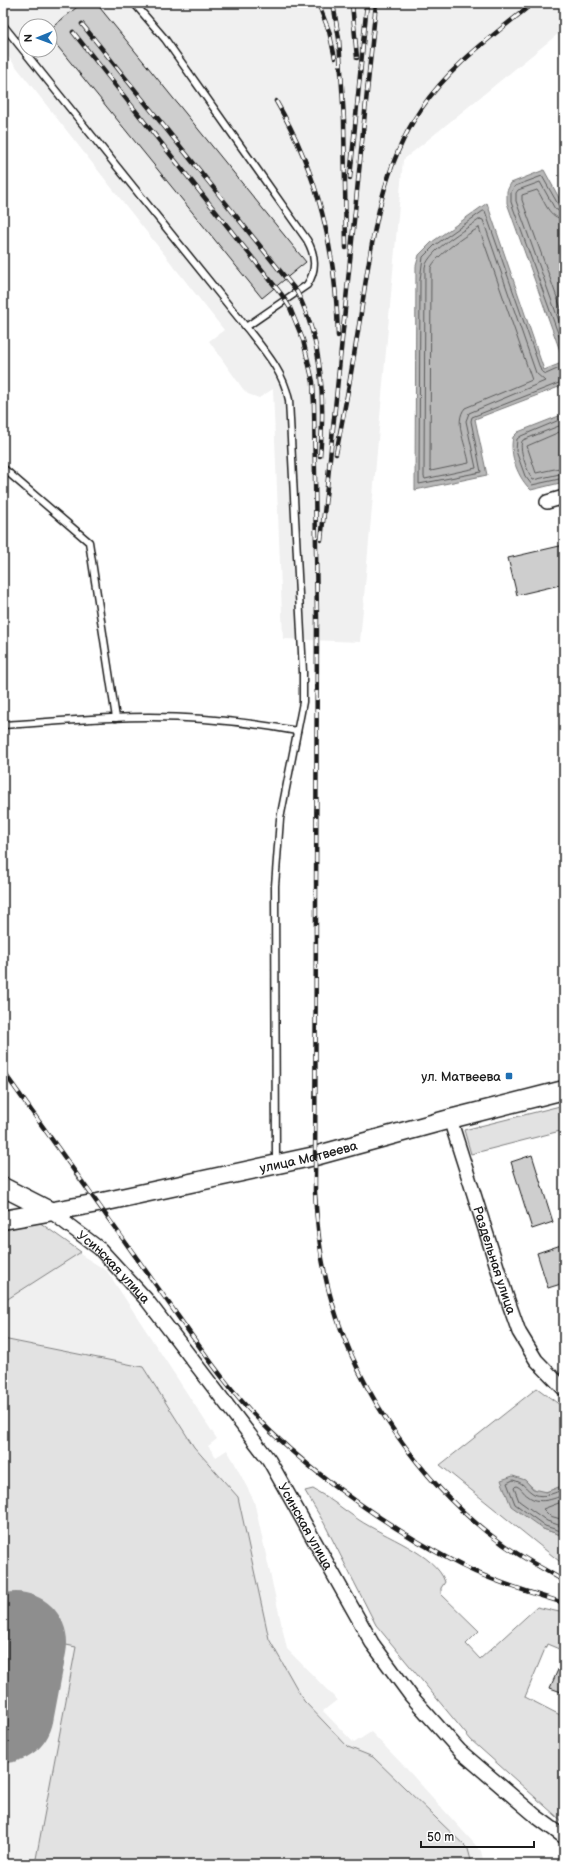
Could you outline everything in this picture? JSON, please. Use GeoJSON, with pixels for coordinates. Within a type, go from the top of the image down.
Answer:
{"type":"FeatureCollection","features":[{"type":"Feature","properties":{"kind":"street"},"geometry":{"type":"LineString","coordinates":[[547,502],[564,497]]}},
{"type":"Feature","properties":{"kind":"street","name":"улица Матвеева"},"geometry":{"type":"LineString","coordinates":[[3,1220],[98,1203],[315,1156],[564,1090]]}},
{"type":"Feature","properties":{"kind":"street","name":"Раздельная улица"},"geometry":{"type":"LineString","coordinates":[[450,1119],[507,1298],[520,1332],[536,1360],[564,1389]]}},
{"type":"Feature","properties":{"kind":"street"},"geometry":{"type":"LineString","coordinates":[[3,1187],[50,1211]]}},
{"type":"Feature","properties":{"kind":"street","name":"Усинская улица"},"geometry":{"type":"LineString","coordinates":[[50,1211],[100,1249],[146,1299],[269,1460],[372,1643],[411,1696],[460,1751],[564,1837]]}},
{"type":"Feature","properties":{"kind":"lane"},"geometry":{"type":"LineString","coordinates":[[134,3],[164,39],[307,240],[313,254],[315,260],[313,275],[307,285],[246,327]]}},
{"type":"Feature","properties":{"kind":"lane"},"geometry":{"type":"LineString","coordinates":[[3,25],[246,327],[281,374],[286,387],[289,400],[304,672],[303,702],[280,820],[275,886],[276,1164]]}},
{"type":"Feature","properties":{"kind":"lane"},"geometry":{"type":"LineString","coordinates":[[3,468],[89,542],[116,718]]}},
{"type":"Feature","properties":{"kind":"lane"},"geometry":{"type":"LineString","coordinates":[[3,725],[149,717],[255,723],[297,731]]}},
{"type":"Feature","properties":{"kind":"shaded area"},"geometry":{"type":"Polygon","coordinates":[[[3,3],[564,3],[564,29],[403,160],[360,642],[283,639],[273,389],[259,398],[248,394],[243,389],[209,341],[224,330],[3,50],[3,3]]]}},
{"type":"Feature","properties":{"kind":"shaded area"},"geometry":{"type":"Polygon","coordinates":[[[564,1105],[564,1130],[471,1154],[464,1130],[564,1105]]]}},
{"type":"Feature","properties":{"kind":"shaded area"},"geometry":{"type":"Polygon","coordinates":[[[39,1222],[81,1252],[3,1302],[3,1230],[39,1222]]]}},
{"type":"Feature","properties":{"kind":"shaded area"},"geometry":{"type":"Polygon","coordinates":[[[39,1241],[80,1254],[107,1271],[217,1439],[208,1446],[216,1457],[227,1450],[254,1501],[287,1649],[337,1700],[323,1711],[354,1743],[371,1732],[481,1851],[484,1864],[3,1864],[3,1256],[39,1241]]]}},
{"type":"Feature","properties":{"kind":"shaded area"},"geometry":{"type":"Polygon","coordinates":[[[3,1339],[143,1367],[194,1447],[238,1497],[269,1639],[304,1701],[348,1747],[373,1757],[468,1849],[472,1864],[35,1864],[76,1647],[3,1632],[3,1339]]]}},
{"type":"Feature","properties":{"kind":"shaded area"},"geometry":{"type":"Polygon","coordinates":[[[537,1388],[564,1408],[564,1485],[543,1492],[535,1489],[525,1480],[543,1529],[564,1536],[564,1565],[440,1465],[537,1388]]]}},
{"type":"Feature","properties":{"kind":"shaded area"},"geometry":{"type":"Polygon","coordinates":[[[313,1489],[369,1526],[408,1546],[420,1554],[440,1572],[445,1582],[441,1588],[441,1594],[479,1631],[466,1644],[480,1659],[537,1607],[564,1613],[564,1651],[547,1644],[525,1697],[564,1717],[564,1823],[471,1740],[376,1625],[324,1523],[305,1491],[313,1489]]]}},
{"type":"Feature","properties":{"kind":"water"},"geometry":{"type":"Polygon","coordinates":[[[544,170],[564,207],[564,362],[507,203],[507,191],[511,183],[544,170]]]}},
{"type":"Feature","properties":{"kind":"water"},"geometry":{"type":"Polygon","coordinates":[[[487,203],[544,370],[564,362],[564,385],[475,419],[487,475],[415,490],[416,266],[419,255],[432,242],[487,203]]]}},
{"type":"Feature","properties":{"kind":"water"},"geometry":{"type":"Polygon","coordinates":[[[564,414],[564,482],[531,490],[522,479],[516,466],[512,451],[513,437],[518,432],[564,414]]]}},
{"type":"Feature","properties":{"kind":"water"},"geometry":{"type":"Polygon","coordinates":[[[513,1476],[525,1480],[533,1489],[546,1492],[564,1485],[564,1536],[543,1529],[511,1506],[501,1480],[513,1476]]]}},
{"type":"Feature","properties":{"kind":"building"},"geometry":{"type":"Polygon","coordinates":[[[82,3],[96,3],[306,262],[262,298],[58,47],[58,22],[82,3]]]}},
{"type":"Feature","properties":{"kind":"building"},"geometry":{"type":"Polygon","coordinates":[[[564,545],[564,584],[517,595],[508,558],[564,545]]]}},
{"type":"Feature","properties":{"kind":"building"},"geometry":{"type":"Polygon","coordinates":[[[532,1155],[553,1222],[532,1229],[511,1162],[532,1155]]]}},
{"type":"Feature","properties":{"kind":"building"},"geometry":{"type":"Polygon","coordinates":[[[564,1244],[564,1283],[548,1288],[537,1253],[564,1244]]]}},
{"type":"Feature","properties":{"kind":"building"},"geometry":{"type":"Polygon","coordinates":[[[564,1656],[564,1693],[550,1688],[564,1656]]]}},
{"type":"Feature","properties":{"kind":"runway"},"geometry":{"type":"LineString","coordinates":[[3,1712],[16,1643]]}},
{"type":"Feature","properties":{"kind":"railway"},"geometry":{"type":"LineString","coordinates":[[318,3],[329,31],[335,58]]}},
{"type":"Feature","properties":{"kind":"railway"},"geometry":{"type":"LineString","coordinates":[[333,3],[339,39],[344,120],[346,248]]}},
{"type":"Feature","properties":{"kind":"railway"},"geometry":{"type":"LineString","coordinates":[[352,3],[357,58]]}},
{"type":"Feature","properties":{"kind":"railway"},"geometry":{"type":"LineString","coordinates":[[350,178],[367,3]]}},
{"type":"Feature","properties":{"kind":"railway"},"geometry":{"type":"LineString","coordinates":[[321,540],[376,3]]}},
{"type":"Feature","properties":{"kind":"railway"},"geometry":{"type":"LineString","coordinates":[[336,454],[352,370],[373,237],[386,184],[395,158],[407,133],[432,93],[473,52],[533,3]]}},
{"type":"Feature","properties":{"kind":"railway"},"geometry":{"type":"LineString","coordinates":[[82,24],[297,292],[306,311],[312,331],[320,372],[322,393],[322,435],[320,456]]}},
{"type":"Feature","properties":{"kind":"railway"},"geometry":{"type":"LineString","coordinates":[[73,32],[282,295],[290,308],[303,340],[313,382],[317,619],[315,1192],[320,1247],[332,1302],[344,1337],[359,1371],[377,1405],[398,1437],[422,1468],[475,1522],[511,1550],[564,1581]]}},
{"type":"Feature","properties":{"kind":"railway"},"geometry":{"type":"LineString","coordinates":[[276,101],[304,157],[322,214],[334,273],[338,336]]}},
{"type":"Feature","properties":{"kind":"railway"},"geometry":{"type":"LineString","coordinates":[[3,1071],[225,1381],[271,1432],[290,1450],[356,1501],[426,1546],[491,1579],[564,1603]]}},
{"type":"Feature","properties":{"kind":"place","name":"ул. Матвеева"},"geometry":{"type":"Point","coordinates":[509,1076]}}]}
